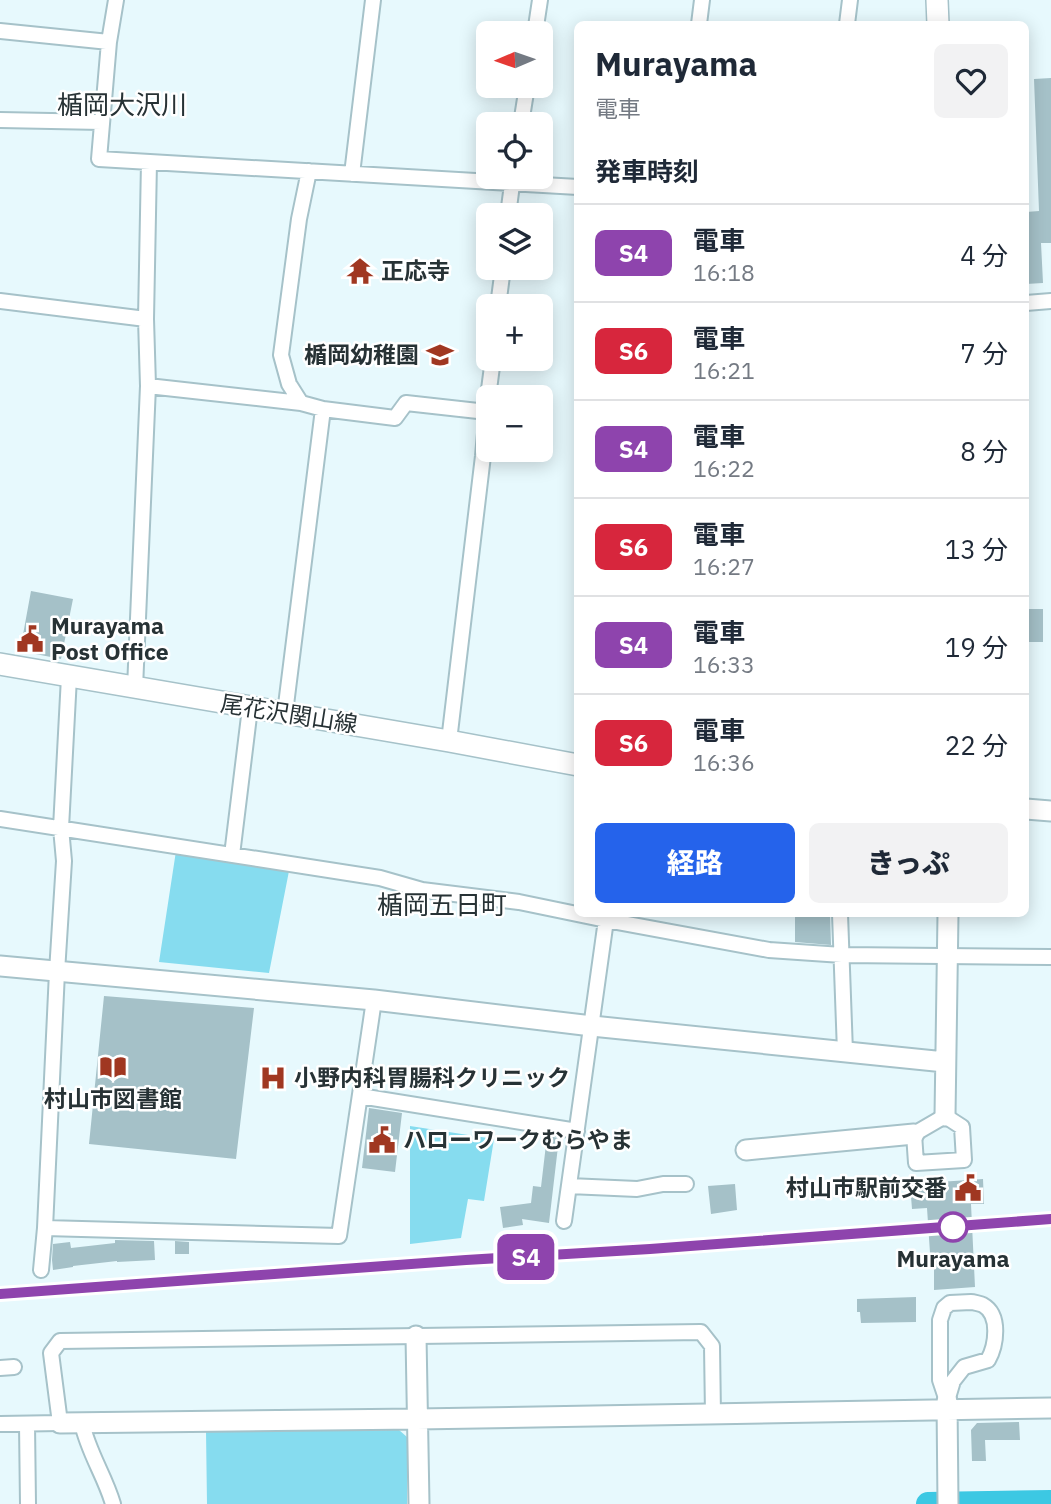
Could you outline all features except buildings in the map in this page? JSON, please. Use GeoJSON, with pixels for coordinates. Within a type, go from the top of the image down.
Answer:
{"type":"FeatureCollection","features":[{"type":"Feature","properties":{"kind":"main road"},"geometry":{"type":"LineString","coordinates":[[937,0],[938,21]]}},
{"type":"Feature","properties":{"kind":"main road","name":"尾花沢関山線"},"geometry":{"type":"LineString","coordinates":[[0,664],[574,764]]}},
{"type":"Feature","properties":{"kind":"street"},"geometry":{"type":"LineString","coordinates":[[116,0],[109,42],[99,159],[476,179]]}},
{"type":"Feature","properties":{"kind":"street"},"geometry":{"type":"LineString","coordinates":[[352,174],[373,0]]}},
{"type":"Feature","properties":{"kind":"street"},"geometry":{"type":"LineString","coordinates":[[537,21],[540,0]]}},
{"type":"Feature","properties":{"kind":"street"},"geometry":{"type":"LineString","coordinates":[[699,21],[702,0]]}},
{"type":"Feature","properties":{"kind":"street"},"geometry":{"type":"LineString","coordinates":[[847,21],[850,0]]}},
{"type":"Feature","properties":{"kind":"street"},"geometry":{"type":"LineString","coordinates":[[0,30],[109,42]]}},
{"type":"Feature","properties":{"kind":"street"},"geometry":{"type":"LineString","coordinates":[[0,120],[102,122]]}},
{"type":"Feature","properties":{"kind":"street"},"geometry":{"type":"LineString","coordinates":[[135,688],[148,386],[146,319],[149,162]]}},
{"type":"Feature","properties":{"kind":"street"},"geometry":{"type":"LineString","coordinates":[[301,403],[289,384],[281,355],[299,219],[309,171]]}},
{"type":"Feature","properties":{"kind":"street"},"geometry":{"type":"LineString","coordinates":[[553,184],[574,187]]}},
{"type":"Feature","properties":{"kind":"street"},"geometry":{"type":"LineString","coordinates":[[0,301],[146,319]]}},
{"type":"Feature","properties":{"kind":"street"},"geometry":{"type":"LineString","coordinates":[[1029,303],[1051,301]]}},
{"type":"Feature","properties":{"kind":"street"},"geometry":{"type":"LineString","coordinates":[[148,386],[301,403],[323,409],[395,418],[406,403],[476,403]]}},
{"type":"Feature","properties":{"kind":"street"},"geometry":{"type":"LineString","coordinates":[[285,713],[323,409]]}},
{"type":"Feature","properties":{"kind":"street"},"geometry":{"type":"LineString","coordinates":[[449,741],[482,462]]}},
{"type":"Feature","properties":{"kind":"street"},"geometry":{"type":"LineString","coordinates":[[41,1270],[64,861],[61,828],[69,677]]}},
{"type":"Feature","properties":{"kind":"street"},"geometry":{"type":"LineString","coordinates":[[232,855],[250,708]]}},
{"type":"Feature","properties":{"kind":"street"},"geometry":{"type":"LineString","coordinates":[[1029,809],[1051,811]]}},
{"type":"Feature","properties":{"kind":"street"},"geometry":{"type":"LineString","coordinates":[[0,819],[380,878],[422,890],[574,912]]}},
{"type":"Feature","properties":{"kind":"street"},"geometry":{"type":"LineString","coordinates":[[564,1222],[605,917],[769,950],[842,955],[1051,957]]}},
{"type":"Feature","properties":{"kind":"street"},"geometry":{"type":"LineString","coordinates":[[840,917],[845,1052]]}},
{"type":"Feature","properties":{"kind":"street"},"geometry":{"type":"LineString","coordinates":[[945,1116],[948,917]]}},
{"type":"Feature","properties":{"kind":"street"},"geometry":{"type":"LineString","coordinates":[[0,966],[374,1000],[592,1026],[945,1062]]}},
{"type":"Feature","properties":{"kind":"street"},"geometry":{"type":"LineString","coordinates":[[45,1228],[339,1236],[374,1000]]}},
{"type":"Feature","properties":{"kind":"street"},"geometry":{"type":"LineString","coordinates":[[360,1096],[577,1130]]}},
{"type":"Feature","properties":{"kind":"street"},"geometry":{"type":"LineString","coordinates":[[746,1150],[914,1134],[945,1116]]}},
{"type":"Feature","properties":{"kind":"street"},"geometry":{"type":"LineString","coordinates":[[914,1134],[916,1163],[964,1160],[962,1127],[945,1116]]}},
{"type":"Feature","properties":{"kind":"street"},"geometry":{"type":"LineString","coordinates":[[569,1186],[636,1189],[663,1184],[686,1184]]}},
{"type":"Feature","properties":{"kind":"street"},"geometry":{"type":"LineString","coordinates":[[946,1406],[953,1381],[964,1367],[988,1360],[993,1351],[993,1321],[990,1311],[982,1305],[971,1302],[950,1303],[944,1308],[940,1320],[940,1380],[946,1406],[948,1504]]}},
{"type":"Feature","properties":{"kind":"street"},"geometry":{"type":"LineString","coordinates":[[60,1423],[51,1353],[60,1341],[701,1332],[712,1346],[713,1415]]}},
{"type":"Feature","properties":{"kind":"street"},"geometry":{"type":"LineString","coordinates":[[416,1336],[419,1498]]}},
{"type":"Feature","properties":{"kind":"street"},"geometry":{"type":"LineString","coordinates":[[0,1424],[713,1415],[946,1406],[1051,1408]]}},
{"type":"Feature","properties":{"kind":"street"},"geometry":{"type":"LineString","coordinates":[[82,1423],[85,1439],[109,1489],[113,1504]]}},
{"type":"Feature","properties":{"kind":"street"},"geometry":{"type":"LineString","coordinates":[[27,1424],[27,1504]]}},
{"type":"Feature","properties":{"kind":"shaded area"},"geometry":{"type":"Polygon","coordinates":[[[176,851],[289,871],[269,973],[159,962],[176,851]]]}},
{"type":"Feature","properties":{"kind":"shaded area"},"geometry":{"type":"Polygon","coordinates":[[[410,1126],[494,1139],[484,1201],[468,1199],[461,1238],[410,1244],[410,1126]]]}},
{"type":"Feature","properties":{"kind":"shaded area"},"geometry":{"type":"Polygon","coordinates":[[[399,1430],[407,1437],[407,1504],[207,1504],[206,1431],[399,1430]]]}},
{"type":"Feature","properties":{"kind":"waterway"},"geometry":{"type":"LineString","coordinates":[[928,1504],[1051,1502]]}},
{"type":"Feature","properties":{"kind":"railway"},"geometry":{"type":"LineString","coordinates":[[0,1294],[1051,1219]]}},
{"type":"Feature","properties":{"kind":"train","name":"S4"},"geometry":{"type":"LineString","coordinates":[[0,1294],[1051,1219]]}},
{"type":"Feature","properties":{"kind":"place","name":"正応寺"},"geometry":{"type":"Point","coordinates":[360,271]}},
{"type":"Feature","properties":{"kind":"place","name":"楯岡幼稚園"},"geometry":{"type":"Point","coordinates":[440,355]}},
{"type":"Feature","properties":{"kind":"place","name":"Murayama Post Office"},"geometry":{"type":"Point","coordinates":[30,639]}},
{"type":"Feature","properties":{"kind":"place","name":"村山市図書館"},"geometry":{"type":"Point","coordinates":[113,1067]}},
{"type":"Feature","properties":{"kind":"place","name":"小野内科胃腸科クリニック"},"geometry":{"type":"Point","coordinates":[273,1078]}},
{"type":"Feature","properties":{"kind":"place","name":"ハローワークむらやま"},"geometry":{"type":"Point","coordinates":[382,1140]}},
{"type":"Feature","properties":{"kind":"place","name":"村山市駅前交番"},"geometry":{"type":"Point","coordinates":[968,1188]}},
{"type":"Feature","properties":{"kind":"place","name":"Murayama"},"geometry":{"type":"Point","coordinates":[953,1227]}},
{"type":"Feature","properties":{"kind":"district","name":"楯岡大沢川"},"geometry":{"type":"Point","coordinates":[122,105]}},
{"type":"Feature","properties":{"kind":"district","name":"楯岡五日町"},"geometry":{"type":"Point","coordinates":[442,905]}}]}
